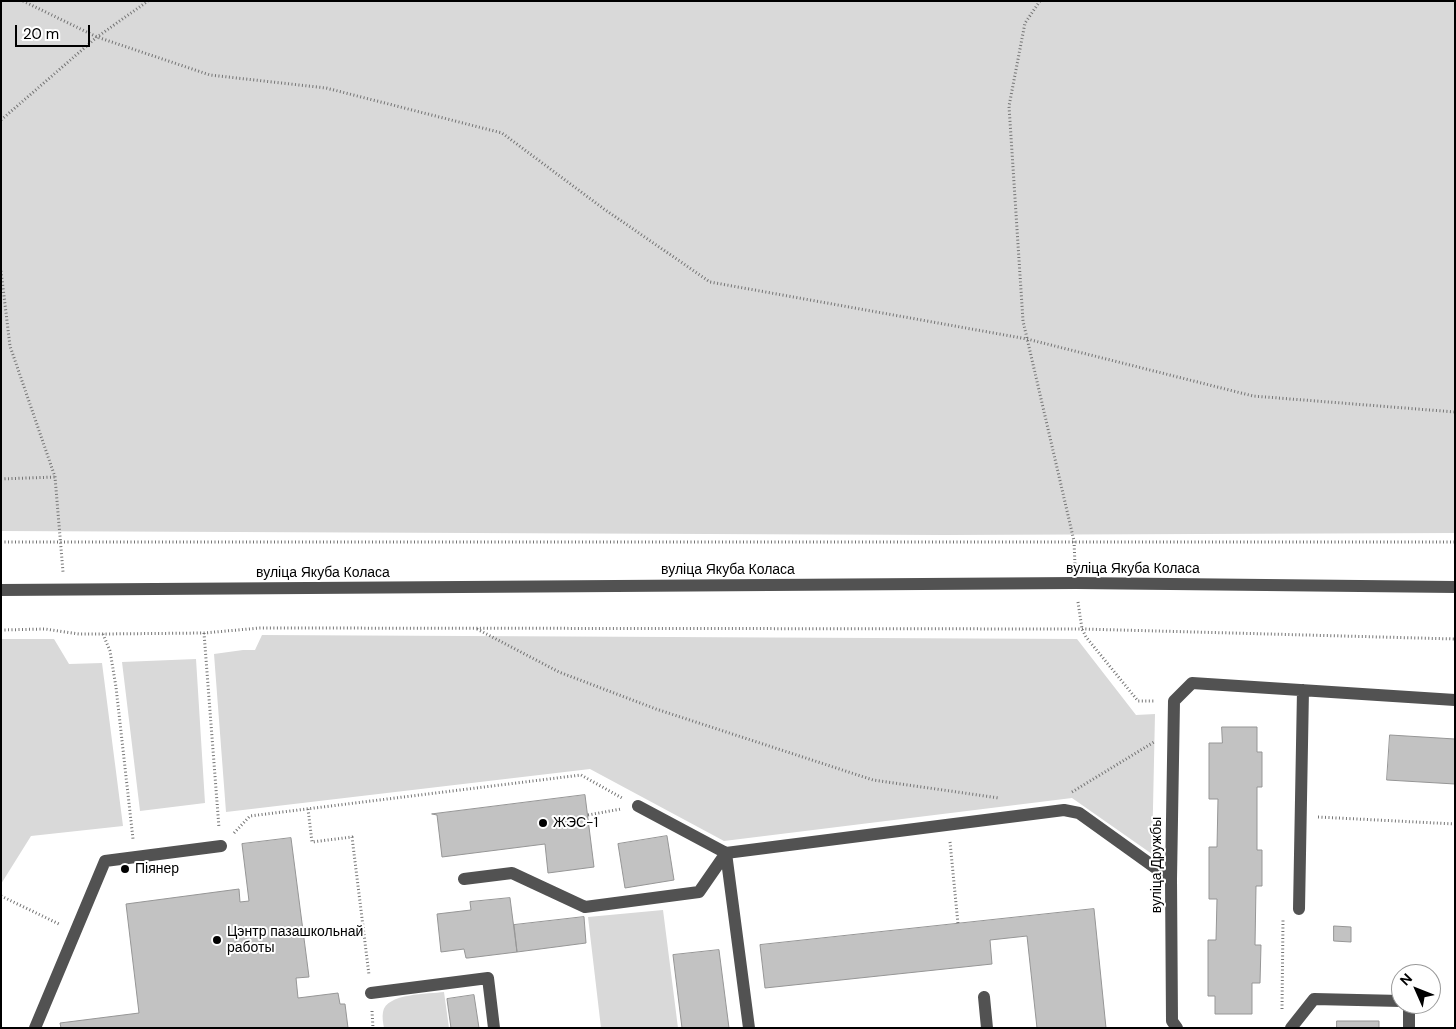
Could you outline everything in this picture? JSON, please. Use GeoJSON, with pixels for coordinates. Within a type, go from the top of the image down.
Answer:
{"type":"FeatureCollection","features":[{"type":"Feature","properties":{"kind":"street","name":"вуліца Якуба Коласа"},"geometry":{"type":"LineString","coordinates":[[1,590],[1076,583],[1455,587]]}},
{"type":"Feature","properties":{"kind":"street","name":"вуліца Дружбы"},"geometry":{"type":"LineString","coordinates":[[1177,1028],[1172,1021],[1171,879],[1174,701],[1192,683],[1303,690]]}},
{"type":"Feature","properties":{"kind":"street"},"geometry":{"type":"LineString","coordinates":[[1299,909],[1303,690],[1455,700]]}},
{"type":"Feature","properties":{"kind":"street"},"geometry":{"type":"LineString","coordinates":[[638,806],[726,853],[1064,810],[1079,813],[1171,879]]}},
{"type":"Feature","properties":{"kind":"street"},"geometry":{"type":"LineString","coordinates":[[35,1028],[105,861],[221,846]]}},
{"type":"Feature","properties":{"kind":"street"},"geometry":{"type":"LineString","coordinates":[[464,879],[512,874],[585,907],[699,892],[726,853]]}},
{"type":"Feature","properties":{"kind":"street"},"geometry":{"type":"LineString","coordinates":[[726,853],[749,1028]]}},
{"type":"Feature","properties":{"kind":"street"},"geometry":{"type":"LineString","coordinates":[[371,993],[488,978],[494,1028]]}},
{"type":"Feature","properties":{"kind":"street"},"geometry":{"type":"LineString","coordinates":[[984,996],[987,1028]]}},
{"type":"Feature","properties":{"kind":"street"},"geometry":{"type":"LineString","coordinates":[[1291,1028],[1314,999],[1391,1001]]}},
{"type":"Feature","properties":{"kind":"street"},"geometry":{"type":"LineString","coordinates":[[1408,1014],[1409,1028]]}},
{"type":"Feature","properties":{"kind":"path"},"geometry":{"type":"LineString","coordinates":[[23,1],[97,37],[210,75],[326,88],[502,133],[604,209],[710,282],[1027,339],[1254,396],[1455,412]]}},
{"type":"Feature","properties":{"kind":"path"},"geometry":{"type":"LineString","coordinates":[[1,120],[97,37],[148,1]]}},
{"type":"Feature","properties":{"kind":"path"},"geometry":{"type":"LineString","coordinates":[[1040,1],[1025,23],[1009,106],[1023,321],[1074,541]]}},
{"type":"Feature","properties":{"kind":"path"},"geometry":{"type":"LineString","coordinates":[[1,271],[10,346],[55,477],[65,589]]}},
{"type":"Feature","properties":{"kind":"path"},"geometry":{"type":"LineString","coordinates":[[1,479],[55,477]]}},
{"type":"Feature","properties":{"kind":"path"},"geometry":{"type":"LineString","coordinates":[[1,542],[60,540],[1455,542]]}},
{"type":"Feature","properties":{"kind":"path"},"geometry":{"type":"LineString","coordinates":[[1,630],[45,629],[80,634],[103,634],[204,633],[260,628],[1082,629],[1455,639]]}},
{"type":"Feature","properties":{"kind":"path"},"geometry":{"type":"LineString","coordinates":[[476,628],[559,672],[656,709],[874,780],[1006,799]]}},
{"type":"Feature","properties":{"kind":"path"},"geometry":{"type":"LineString","coordinates":[[204,633],[218,824]]}},
{"type":"Feature","properties":{"kind":"path"},"geometry":{"type":"LineString","coordinates":[[103,634],[110,651],[116,687],[133,838]]}},
{"type":"Feature","properties":{"kind":"path"},"geometry":{"type":"LineString","coordinates":[[1086,637],[1138,701]]}},
{"type":"Feature","properties":{"kind":"path"},"geometry":{"type":"LineString","coordinates":[[1068,795],[1174,730]]}},
{"type":"Feature","properties":{"kind":"path"},"geometry":{"type":"LineString","coordinates":[[221,846],[250,816],[582,775],[638,806]]}},
{"type":"Feature","properties":{"kind":"path"},"geometry":{"type":"LineString","coordinates":[[588,815],[638,806]]}},
{"type":"Feature","properties":{"kind":"path"},"geometry":{"type":"LineString","coordinates":[[308,809],[312,842],[352,837],[371,993],[373,1028]]}},
{"type":"Feature","properties":{"kind":"path"},"geometry":{"type":"LineString","coordinates":[[1301,816],[1455,824]]}},
{"type":"Feature","properties":{"kind":"path"},"geometry":{"type":"LineString","coordinates":[[948,824],[958,924]]}},
{"type":"Feature","properties":{"kind":"path"},"geometry":{"type":"LineString","coordinates":[[1,896],[76,932]]}},
{"type":"Feature","properties":{"kind":"path"},"geometry":{"type":"LineString","coordinates":[[1281,1019],[1284,912]]}},
{"type":"Feature","properties":{"kind":"shaded area"},"geometry":{"type":"Polygon","coordinates":[[[1,1],[1455,1],[1455,533],[944,535],[1,531],[1,1]]]}},
{"type":"Feature","properties":{"kind":"shaded area"},"geometry":{"type":"Polygon","coordinates":[[[262,635],[1077,639],[1136,715],[1155,714],[1152,854],[1072,798],[724,841],[590,769],[226,812],[214,654],[255,650],[262,635]]]}},
{"type":"Feature","properties":{"kind":"shaded area"},"geometry":{"type":"Polygon","coordinates":[[[1,639],[54,639],[69,664],[102,663],[123,826],[31,836],[1,884],[1,639]]]}},
{"type":"Feature","properties":{"kind":"shaded area"},"geometry":{"type":"Polygon","coordinates":[[[196,659],[205,803],[140,811],[122,662],[196,659]]]}},
{"type":"Feature","properties":{"kind":"shaded area"},"geometry":{"type":"Polygon","coordinates":[[[663,910],[678,1028],[601,1028],[588,917],[663,910]]]}},
{"type":"Feature","properties":{"kind":"shaded area"},"geometry":{"type":"Polygon","coordinates":[[[444,992],[449,1028],[384,1028],[383,1012],[392,1001],[419,994],[444,992]]]}},
{"type":"Feature","properties":{"kind":"building"},"geometry":{"type":"Polygon","coordinates":[[[1222,727],[1257,727],[1257,752],[1262,752],[1262,787],[1257,787],[1257,850],[1262,850],[1262,886],[1256,886],[1255,945],[1261,945],[1260,983],[1252,983],[1252,1014],[1215,1014],[1215,996],[1208,996],[1208,940],[1216,940],[1217,899],[1209,899],[1209,847],[1217,847],[1218,799],[1209,799],[1209,743],[1222,743],[1222,727]]]}},
{"type":"Feature","properties":{"kind":"building"},"geometry":{"type":"Polygon","coordinates":[[[1390,735],[1455,739],[1455,784],[1387,780],[1390,735]]]}},
{"type":"Feature","properties":{"kind":"building"},"geometry":{"type":"Polygon","coordinates":[[[585,795],[594,867],[548,873],[545,844],[442,857],[437,815],[432,814],[585,795]]]}},
{"type":"Feature","properties":{"kind":"building"},"geometry":{"type":"Polygon","coordinates":[[[667,836],[674,880],[625,888],[618,844],[667,836]]]}},
{"type":"Feature","properties":{"kind":"building","name":"Цэнтр пазашкольнай работы"},"geometry":{"type":"Polygon","coordinates":[[[291,838],[309,977],[296,978],[298,998],[338,993],[340,1004],[345,1004],[348,1028],[61,1028],[60,1023],[139,1013],[126,904],[239,889],[240,902],[249,901],[242,844],[291,838]]]}},
{"type":"Feature","properties":{"kind":"building"},"geometry":{"type":"Polygon","coordinates":[[[510,898],[517,952],[466,958],[464,949],[441,952],[437,914],[471,910],[470,902],[510,898]]]}},
{"type":"Feature","properties":{"kind":"building"},"geometry":{"type":"Polygon","coordinates":[[[1094,909],[1106,1028],[1037,1028],[1027,936],[990,940],[992,964],[765,988],[760,945],[1094,909]]]}},
{"type":"Feature","properties":{"kind":"building"},"geometry":{"type":"Polygon","coordinates":[[[584,917],[586,943],[517,952],[514,925],[584,917]]]}},
{"type":"Feature","properties":{"kind":"building"},"geometry":{"type":"Polygon","coordinates":[[[1334,926],[1351,927],[1351,942],[1334,941],[1334,926]]]}},
{"type":"Feature","properties":{"kind":"building"},"geometry":{"type":"Polygon","coordinates":[[[719,950],[729,1028],[682,1028],[673,955],[719,950]]]}},
{"type":"Feature","properties":{"kind":"building"},"geometry":{"type":"Polygon","coordinates":[[[474,995],[479,1028],[451,1028],[447,999],[474,995]]]}},
{"type":"Feature","properties":{"kind":"building"},"geometry":{"type":"Polygon","coordinates":[[[1337,1021],[1379,1021],[1379,1028],[1337,1028],[1337,1021]]]}},
{"type":"Feature","properties":{"kind":"place","name":"ЖЭС-1"},"geometry":{"type":"Point","coordinates":[543,823]}},
{"type":"Feature","properties":{"kind":"place","name":"Піянер"},"geometry":{"type":"Point","coordinates":[125,869]}},
{"type":"Feature","properties":{"kind":"place","name":"Цэнтр пазашкольнай работы"},"geometry":{"type":"Point","coordinates":[217,940]}}]}
